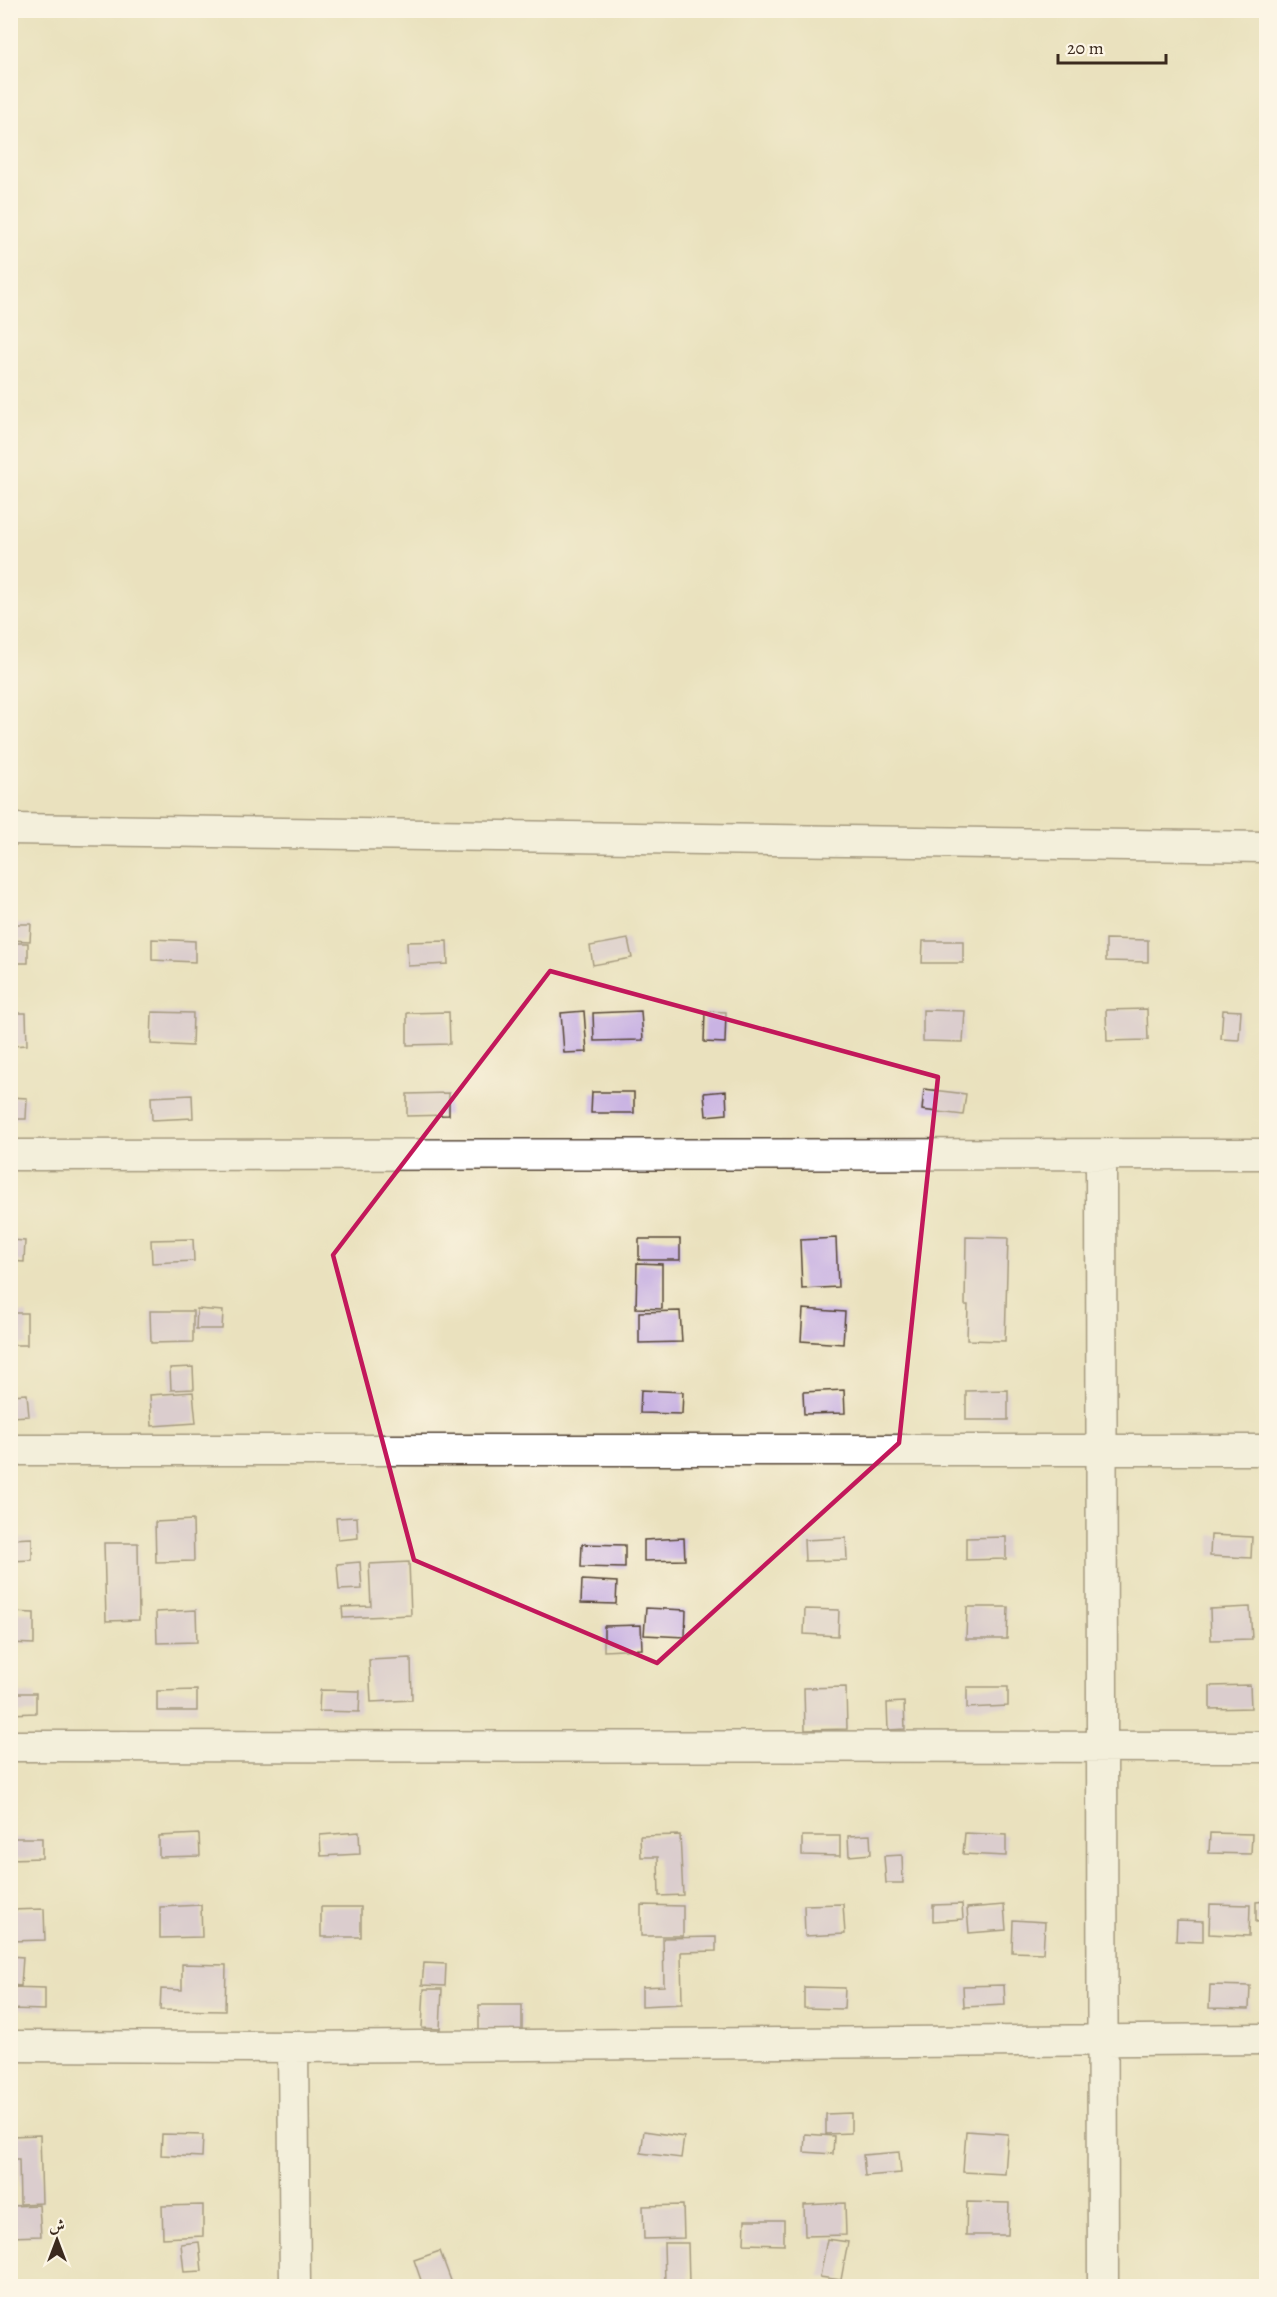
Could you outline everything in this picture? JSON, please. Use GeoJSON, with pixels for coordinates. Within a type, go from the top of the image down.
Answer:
{"type":"FeatureCollection","features":[{"type":"Feature","properties":{"kind":"street"},"geometry":{"type":"LineString","coordinates":[[10,829],[1266,847]]}},
{"type":"Feature","properties":{"kind":"street"},"geometry":{"type":"LineString","coordinates":[[10,1155],[1266,1154]]}},
{"type":"Feature","properties":{"kind":"street"},"geometry":{"type":"LineString","coordinates":[[1101,1155],[1103,2286]]}},
{"type":"Feature","properties":{"kind":"street"},"geometry":{"type":"LineString","coordinates":[[10,1450],[1266,1450]]}},
{"type":"Feature","properties":{"kind":"street"},"geometry":{"type":"LineString","coordinates":[[10,1746],[1266,1748]]}},
{"type":"Feature","properties":{"kind":"street"},"geometry":{"type":"LineString","coordinates":[[10,2046],[293,2047],[1101,2038],[1266,2039]]}},
{"type":"Feature","properties":{"kind":"street"},"geometry":{"type":"LineString","coordinates":[[293,2047],[295,2286]]}},
{"type":"Feature","properties":{"kind":"highlighted area"},"geometry":{"type":"Polygon","coordinates":[[[550,971],[938,1077],[899,1443],[657,1663],[414,1560],[333,1255],[550,971]]]}},
{"type":"Feature","properties":{"kind":"building"},"geometry":{"type":"Polygon","coordinates":[[[10,924],[31,924],[30,941],[10,940],[10,924]]]}},
{"type":"Feature","properties":{"kind":"building"},"geometry":{"type":"Polygon","coordinates":[[[152,939],[195,941],[195,962],[152,960],[152,939]]]}},
{"type":"Feature","properties":{"kind":"building"},"geometry":{"type":"Polygon","coordinates":[[[628,939],[632,958],[593,965],[590,946],[628,939]]]}},
{"type":"Feature","properties":{"kind":"building"},"geometry":{"type":"Polygon","coordinates":[[[1106,939],[1148,940],[1148,962],[1106,961],[1106,939]]]}},
{"type":"Feature","properties":{"kind":"building"},"geometry":{"type":"Polygon","coordinates":[[[447,941],[448,964],[408,966],[407,942],[447,941]]]}},
{"type":"Feature","properties":{"kind":"building"},"geometry":{"type":"Polygon","coordinates":[[[923,941],[963,941],[963,963],[922,963],[923,941]]]}},
{"type":"Feature","properties":{"kind":"building"},"geometry":{"type":"Polygon","coordinates":[[[10,943],[28,943],[28,963],[10,963],[10,943]]]}},
{"type":"Feature","properties":{"kind":"building"},"geometry":{"type":"Polygon","coordinates":[[[1147,1009],[1148,1040],[1107,1041],[1106,1010],[1147,1009]]]}},
{"type":"Feature","properties":{"kind":"building"},"geometry":{"type":"Polygon","coordinates":[[[923,1010],[965,1011],[963,1042],[923,1041],[923,1010]]]}},
{"type":"Feature","properties":{"kind":"building"},"geometry":{"type":"Polygon","coordinates":[[[1223,1010],[1241,1011],[1239,1040],[1221,1039],[1223,1010]]]}},
{"type":"Feature","properties":{"kind":"building"},"geometry":{"type":"Polygon","coordinates":[[[584,1011],[587,1052],[564,1053],[561,1013],[584,1011]]]}},
{"type":"Feature","properties":{"kind":"building"},"geometry":{"type":"Polygon","coordinates":[[[641,1011],[643,1040],[594,1041],[593,1013],[641,1011]]]}},
{"type":"Feature","properties":{"kind":"building"},"geometry":{"type":"Polygon","coordinates":[[[705,1011],[726,1012],[725,1043],[704,1042],[705,1011]]]}},
{"type":"Feature","properties":{"kind":"building"},"geometry":{"type":"Polygon","coordinates":[[[152,1012],[193,1013],[192,1046],[151,1044],[152,1012]]]}},
{"type":"Feature","properties":{"kind":"building"},"geometry":{"type":"Polygon","coordinates":[[[449,1012],[450,1044],[407,1045],[407,1013],[449,1012]]]}},
{"type":"Feature","properties":{"kind":"building"},"geometry":{"type":"Polygon","coordinates":[[[10,1013],[26,1013],[27,1045],[10,1046],[10,1013]]]}},
{"type":"Feature","properties":{"kind":"building"},"geometry":{"type":"Polygon","coordinates":[[[924,1089],[966,1094],[963,1115],[922,1110],[924,1089]]]}},
{"type":"Feature","properties":{"kind":"building"},"geometry":{"type":"Polygon","coordinates":[[[726,1091],[727,1114],[706,1116],[704,1093],[726,1091]]]}},
{"type":"Feature","properties":{"kind":"building"},"geometry":{"type":"Polygon","coordinates":[[[592,1092],[634,1092],[634,1113],[591,1113],[592,1092]]]}},
{"type":"Feature","properties":{"kind":"building"},"geometry":{"type":"Polygon","coordinates":[[[449,1093],[449,1115],[407,1116],[407,1094],[449,1093]]]}},
{"type":"Feature","properties":{"kind":"building"},"geometry":{"type":"Polygon","coordinates":[[[192,1095],[193,1118],[152,1120],[151,1097],[192,1095]]]}},
{"type":"Feature","properties":{"kind":"building"},"geometry":{"type":"Polygon","coordinates":[[[10,1097],[27,1098],[26,1119],[10,1119],[10,1097]]]}},
{"type":"Feature","properties":{"kind":"building"},"geometry":{"type":"Polygon","coordinates":[[[966,1237],[1008,1238],[1005,1341],[967,1340],[966,1237]]]}},
{"type":"Feature","properties":{"kind":"building"},"geometry":{"type":"Polygon","coordinates":[[[836,1238],[838,1287],[802,1289],[800,1240],[836,1238]]]}},
{"type":"Feature","properties":{"kind":"building"},"geometry":{"type":"Polygon","coordinates":[[[193,1239],[194,1261],[152,1263],[151,1240],[193,1239]]]}},
{"type":"Feature","properties":{"kind":"building"},"geometry":{"type":"Polygon","coordinates":[[[639,1239],[680,1239],[680,1260],[639,1260],[639,1239]]]}},
{"type":"Feature","properties":{"kind":"building"},"geometry":{"type":"Polygon","coordinates":[[[10,1240],[25,1241],[24,1262],[10,1261],[10,1240]]]}},
{"type":"Feature","properties":{"kind":"building"},"geometry":{"type":"Polygon","coordinates":[[[637,1263],[662,1264],[662,1309],[636,1308],[637,1263]]]}},
{"type":"Feature","properties":{"kind":"building"},"geometry":{"type":"Polygon","coordinates":[[[197,1309],[223,1311],[222,1329],[196,1329],[197,1309]]]}},
{"type":"Feature","properties":{"kind":"building"},"geometry":{"type":"Polygon","coordinates":[[[803,1309],[845,1312],[843,1344],[801,1341],[803,1309]]]}},
{"type":"Feature","properties":{"kind":"building"},"geometry":{"type":"Polygon","coordinates":[[[150,1311],[193,1311],[193,1342],[151,1343],[150,1311]]]}},
{"type":"Feature","properties":{"kind":"building"},"geometry":{"type":"Polygon","coordinates":[[[680,1311],[682,1342],[639,1343],[639,1312],[680,1311]]]}},
{"type":"Feature","properties":{"kind":"building"},"geometry":{"type":"Polygon","coordinates":[[[10,1313],[27,1313],[27,1345],[10,1345],[10,1313]]]}},
{"type":"Feature","properties":{"kind":"building"},"geometry":{"type":"Polygon","coordinates":[[[193,1367],[194,1389],[171,1390],[170,1368],[193,1367]]]}},
{"type":"Feature","properties":{"kind":"building"},"geometry":{"type":"Polygon","coordinates":[[[641,1390],[683,1392],[682,1414],[640,1413],[641,1390]]]}},
{"type":"Feature","properties":{"kind":"building"},"geometry":{"type":"Polygon","coordinates":[[[844,1390],[845,1413],[804,1414],[803,1392],[844,1390]]]}},
{"type":"Feature","properties":{"kind":"building"},"geometry":{"type":"Polygon","coordinates":[[[1008,1390],[1008,1420],[966,1420],[966,1391],[1008,1390]]]}},
{"type":"Feature","properties":{"kind":"building"},"geometry":{"type":"Polygon","coordinates":[[[193,1392],[196,1423],[152,1426],[150,1395],[193,1392]]]}},
{"type":"Feature","properties":{"kind":"building"},"geometry":{"type":"Polygon","coordinates":[[[27,1394],[29,1416],[10,1417],[10,1395],[27,1394]]]}},
{"type":"Feature","properties":{"kind":"building"},"geometry":{"type":"Polygon","coordinates":[[[357,1517],[358,1538],[338,1540],[336,1518],[357,1517]]]}},
{"type":"Feature","properties":{"kind":"building"},"geometry":{"type":"Polygon","coordinates":[[[193,1520],[194,1561],[156,1562],[155,1522],[193,1520]]]}},
{"type":"Feature","properties":{"kind":"building"},"geometry":{"type":"Polygon","coordinates":[[[1211,1535],[1252,1537],[1251,1558],[1210,1556],[1211,1535]]]}},
{"type":"Feature","properties":{"kind":"building"},"geometry":{"type":"Polygon","coordinates":[[[1006,1537],[1006,1559],[966,1560],[966,1538],[1006,1537]]]}},
{"type":"Feature","properties":{"kind":"building"},"geometry":{"type":"Polygon","coordinates":[[[32,1538],[32,1560],[10,1561],[10,1539],[32,1538]]]}},
{"type":"Feature","properties":{"kind":"building"},"geometry":{"type":"Polygon","coordinates":[[[684,1538],[685,1560],[644,1561],[644,1540],[684,1538]]]}},
{"type":"Feature","properties":{"kind":"building"},"geometry":{"type":"Polygon","coordinates":[[[846,1538],[847,1560],[805,1561],[804,1540],[846,1538]]]}},
{"type":"Feature","properties":{"kind":"building"},"geometry":{"type":"Polygon","coordinates":[[[104,1543],[138,1543],[139,1620],[106,1621],[104,1543]]]}},
{"type":"Feature","properties":{"kind":"building"},"geometry":{"type":"Polygon","coordinates":[[[582,1544],[625,1545],[625,1568],[581,1567],[582,1544]]]}},
{"type":"Feature","properties":{"kind":"building"},"geometry":{"type":"Polygon","coordinates":[[[360,1562],[362,1589],[339,1590],[337,1564],[360,1562]]]}},
{"type":"Feature","properties":{"kind":"building"},"geometry":{"type":"Polygon","coordinates":[[[409,1562],[411,1615],[343,1618],[342,1607],[371,1606],[369,1564],[409,1562]]]}},
{"type":"Feature","properties":{"kind":"building"},"geometry":{"type":"Polygon","coordinates":[[[582,1580],[617,1582],[616,1604],[581,1603],[582,1580]]]}},
{"type":"Feature","properties":{"kind":"building"},"geometry":{"type":"Polygon","coordinates":[[[967,1607],[1008,1607],[1007,1639],[966,1639],[967,1607]]]}},
{"type":"Feature","properties":{"kind":"building"},"geometry":{"type":"Polygon","coordinates":[[[1250,1607],[1252,1639],[1211,1640],[1210,1609],[1250,1607]]]}},
{"type":"Feature","properties":{"kind":"building"},"geometry":{"type":"Polygon","coordinates":[[[646,1608],[686,1610],[685,1637],[644,1635],[646,1608]]]}},
{"type":"Feature","properties":{"kind":"building"},"geometry":{"type":"Polygon","coordinates":[[[805,1609],[839,1610],[838,1636],[804,1634],[805,1609]]]}},
{"type":"Feature","properties":{"kind":"building"},"geometry":{"type":"Polygon","coordinates":[[[196,1610],[197,1642],[157,1643],[156,1612],[196,1610]]]}},
{"type":"Feature","properties":{"kind":"building"},"geometry":{"type":"Polygon","coordinates":[[[10,1612],[34,1613],[34,1644],[10,1643],[10,1612]]]}},
{"type":"Feature","properties":{"kind":"building"},"geometry":{"type":"Polygon","coordinates":[[[641,1625],[642,1649],[604,1651],[604,1626],[641,1625]]]}},
{"type":"Feature","properties":{"kind":"building"},"geometry":{"type":"Polygon","coordinates":[[[411,1658],[412,1700],[371,1702],[369,1660],[411,1658]]]}},
{"type":"Feature","properties":{"kind":"building"},"geometry":{"type":"Polygon","coordinates":[[[1250,1685],[1251,1708],[1210,1709],[1210,1686],[1250,1685]]]}},
{"type":"Feature","properties":{"kind":"building"},"geometry":{"type":"Polygon","coordinates":[[[846,1687],[847,1729],[805,1730],[804,1688],[846,1687]]]}},
{"type":"Feature","properties":{"kind":"building"},"geometry":{"type":"Polygon","coordinates":[[[967,1687],[1008,1687],[1008,1706],[967,1708],[967,1687]]]}},
{"type":"Feature","properties":{"kind":"building"},"geometry":{"type":"Polygon","coordinates":[[[197,1690],[197,1711],[157,1711],[157,1691],[197,1690]]]}},
{"type":"Feature","properties":{"kind":"building"},"geometry":{"type":"Polygon","coordinates":[[[320,1690],[360,1691],[359,1712],[319,1711],[320,1690]]]}},
{"type":"Feature","properties":{"kind":"building"},"geometry":{"type":"Polygon","coordinates":[[[10,1693],[36,1693],[36,1713],[10,1714],[10,1693]]]}},
{"type":"Feature","properties":{"kind":"building"},"geometry":{"type":"Polygon","coordinates":[[[904,1702],[905,1729],[888,1730],[887,1703],[904,1702]]]}},
{"type":"Feature","properties":{"kind":"building"},"geometry":{"type":"Polygon","coordinates":[[[359,1832],[360,1854],[321,1856],[320,1835],[359,1832]]]}},
{"type":"Feature","properties":{"kind":"building"},"geometry":{"type":"Polygon","coordinates":[[[965,1833],[1006,1835],[1006,1856],[963,1854],[965,1833]]]}},
{"type":"Feature","properties":{"kind":"building"},"geometry":{"type":"Polygon","coordinates":[[[1210,1833],[1252,1834],[1251,1854],[1209,1853],[1210,1833]]]}},
{"type":"Feature","properties":{"kind":"building"},"geometry":{"type":"Polygon","coordinates":[[[199,1834],[200,1856],[159,1857],[159,1836],[199,1834]]]}},
{"type":"Feature","properties":{"kind":"building"},"geometry":{"type":"Polygon","coordinates":[[[680,1835],[683,1895],[659,1896],[658,1857],[641,1857],[640,1836],[680,1835]]]}},
{"type":"Feature","properties":{"kind":"building"},"geometry":{"type":"Polygon","coordinates":[[[870,1835],[871,1854],[849,1856],[848,1836],[870,1835]]]}},
{"type":"Feature","properties":{"kind":"building"},"geometry":{"type":"Polygon","coordinates":[[[802,1836],[840,1836],[840,1856],[802,1855],[802,1836]]]}},
{"type":"Feature","properties":{"kind":"building"},"geometry":{"type":"Polygon","coordinates":[[[10,1838],[42,1838],[42,1858],[10,1859],[10,1838]]]}},
{"type":"Feature","properties":{"kind":"building"},"geometry":{"type":"Polygon","coordinates":[[[902,1855],[903,1883],[886,1883],[884,1856],[902,1855]]]}},
{"type":"Feature","properties":{"kind":"building"},"geometry":{"type":"Polygon","coordinates":[[[1266,1901],[1266,1921],[1256,1922],[1256,1902],[1266,1901]]]}},
{"type":"Feature","properties":{"kind":"building"},"geometry":{"type":"Polygon","coordinates":[[[843,1904],[845,1934],[805,1936],[804,1905],[843,1904]]]}},
{"type":"Feature","properties":{"kind":"building"},"geometry":{"type":"Polygon","coordinates":[[[962,1904],[963,1919],[933,1921],[933,1905],[962,1904]]]}},
{"type":"Feature","properties":{"kind":"building"},"geometry":{"type":"Polygon","coordinates":[[[1210,1904],[1250,1905],[1249,1936],[1209,1934],[1210,1904]]]}},
{"type":"Feature","properties":{"kind":"building"},"geometry":{"type":"Polygon","coordinates":[[[201,1905],[202,1937],[160,1938],[160,1907],[201,1905]]]}},
{"type":"Feature","properties":{"kind":"building"},"geometry":{"type":"Polygon","coordinates":[[[641,1905],[683,1906],[683,1936],[641,1936],[641,1905]]]}},
{"type":"Feature","properties":{"kind":"building"},"geometry":{"type":"Polygon","coordinates":[[[1004,1905],[1006,1930],[969,1933],[967,1908],[1004,1905]]]}},
{"type":"Feature","properties":{"kind":"building"},"geometry":{"type":"Polygon","coordinates":[[[321,1907],[361,1907],[361,1937],[321,1937],[321,1907]]]}},
{"type":"Feature","properties":{"kind":"building"},"geometry":{"type":"Polygon","coordinates":[[[44,1909],[45,1940],[10,1941],[10,1910],[44,1909]]]}},
{"type":"Feature","properties":{"kind":"building"},"geometry":{"type":"Polygon","coordinates":[[[1013,1920],[1045,1922],[1043,1953],[1012,1952],[1013,1920]]]}},
{"type":"Feature","properties":{"kind":"building"},"geometry":{"type":"Polygon","coordinates":[[[1177,1920],[1203,1921],[1203,1942],[1176,1941],[1177,1920]]]}},
{"type":"Feature","properties":{"kind":"building"},"geometry":{"type":"Polygon","coordinates":[[[716,1937],[716,1951],[681,1952],[682,2004],[642,2006],[642,1987],[664,1986],[663,1938],[716,1937]]]}},
{"type":"Feature","properties":{"kind":"building"},"geometry":{"type":"Polygon","coordinates":[[[10,1956],[23,1957],[21,1986],[10,1985],[10,1956]]]}},
{"type":"Feature","properties":{"kind":"building"},"geometry":{"type":"Polygon","coordinates":[[[424,1963],[446,1964],[445,1986],[422,1985],[424,1963]]]}},
{"type":"Feature","properties":{"kind":"building"},"geometry":{"type":"Polygon","coordinates":[[[182,1964],[226,1965],[225,2011],[160,2010],[161,1989],[182,1990],[182,1964]]]}},
{"type":"Feature","properties":{"kind":"building"},"geometry":{"type":"Polygon","coordinates":[[[1004,1985],[1005,2005],[964,2007],[963,1986],[1004,1985]]]}},
{"type":"Feature","properties":{"kind":"building"},"geometry":{"type":"Polygon","coordinates":[[[1210,1985],[1250,1986],[1249,2009],[1209,2008],[1210,1985]]]}},
{"type":"Feature","properties":{"kind":"building"},"geometry":{"type":"Polygon","coordinates":[[[10,1987],[45,1988],[45,2010],[10,2009],[10,1987]]]}},
{"type":"Feature","properties":{"kind":"building"},"geometry":{"type":"Polygon","coordinates":[[[804,1987],[845,1988],[844,2009],[804,2008],[804,1987]]]}},
{"type":"Feature","properties":{"kind":"building"},"geometry":{"type":"Polygon","coordinates":[[[424,1989],[442,1989],[440,2029],[422,2028],[424,1989]]]}},
{"type":"Feature","properties":{"kind":"building"},"geometry":{"type":"Polygon","coordinates":[[[479,2005],[522,2005],[522,2031],[479,2031],[479,2005]]]}},
{"type":"Feature","properties":{"kind":"building"},"geometry":{"type":"Polygon","coordinates":[[[851,2113],[851,2133],[826,2134],[826,2114],[851,2113]]]}},
{"type":"Feature","properties":{"kind":"building"},"geometry":{"type":"Polygon","coordinates":[[[644,2131],[684,2137],[681,2158],[641,2153],[644,2131]]]}},
{"type":"Feature","properties":{"kind":"building"},"geometry":{"type":"Polygon","coordinates":[[[966,2131],[1008,2134],[1005,2174],[963,2172],[966,2131]]]}},
{"type":"Feature","properties":{"kind":"building"},"geometry":{"type":"Polygon","coordinates":[[[162,2134],[203,2135],[202,2157],[161,2155],[162,2134]]]}},
{"type":"Feature","properties":{"kind":"building"},"geometry":{"type":"Polygon","coordinates":[[[805,2134],[834,2136],[833,2154],[804,2152],[805,2134]]]}},
{"type":"Feature","properties":{"kind":"building"},"geometry":{"type":"Polygon","coordinates":[[[40,2135],[42,2203],[20,2204],[19,2159],[10,2159],[10,2136],[40,2135]]]}},
{"type":"Feature","properties":{"kind":"building"},"geometry":{"type":"Polygon","coordinates":[[[899,2152],[901,2173],[865,2176],[863,2155],[899,2152]]]}},
{"type":"Feature","properties":{"kind":"building"},"geometry":{"type":"Polygon","coordinates":[[[967,2202],[1009,2203],[1008,2235],[966,2235],[967,2202]]]}},
{"type":"Feature","properties":{"kind":"building"},"geometry":{"type":"Polygon","coordinates":[[[845,2203],[846,2235],[805,2236],[804,2205],[845,2203]]]}},
{"type":"Feature","properties":{"kind":"building"},"geometry":{"type":"Polygon","coordinates":[[[39,2205],[41,2236],[10,2237],[10,2206],[39,2205]]]}},
{"type":"Feature","properties":{"kind":"building"},"geometry":{"type":"Polygon","coordinates":[[[203,2205],[203,2236],[163,2238],[162,2206],[203,2205]]]}},
{"type":"Feature","properties":{"kind":"building"},"geometry":{"type":"Polygon","coordinates":[[[683,2205],[684,2238],[644,2239],[643,2206],[683,2205]]]}},
{"type":"Feature","properties":{"kind":"building"},"geometry":{"type":"Polygon","coordinates":[[[745,2220],[784,2220],[784,2245],[744,2244],[745,2220]]]}},
{"type":"Feature","properties":{"kind":"building"},"geometry":{"type":"Polygon","coordinates":[[[827,2239],[848,2242],[841,2280],[820,2277],[827,2239]]]}},
{"type":"Feature","properties":{"kind":"building"},"geometry":{"type":"Polygon","coordinates":[[[199,2242],[202,2271],[184,2272],[181,2244],[199,2242]]]}},
{"type":"Feature","properties":{"kind":"building"},"geometry":{"type":"Polygon","coordinates":[[[664,2243],[688,2243],[689,2283],[665,2283],[664,2243]]]}},
{"type":"Feature","properties":{"kind":"building"},"geometry":{"type":"Polygon","coordinates":[[[440,2251],[453,2286],[423,2286],[414,2260],[440,2251]]]}},
{"type":"Feature","properties":{"kind":"building"},"geometry":{"type":"Polygon","coordinates":[[[968,2283],[994,2285],[994,2286],[968,2286],[968,2283]]]}}]}
